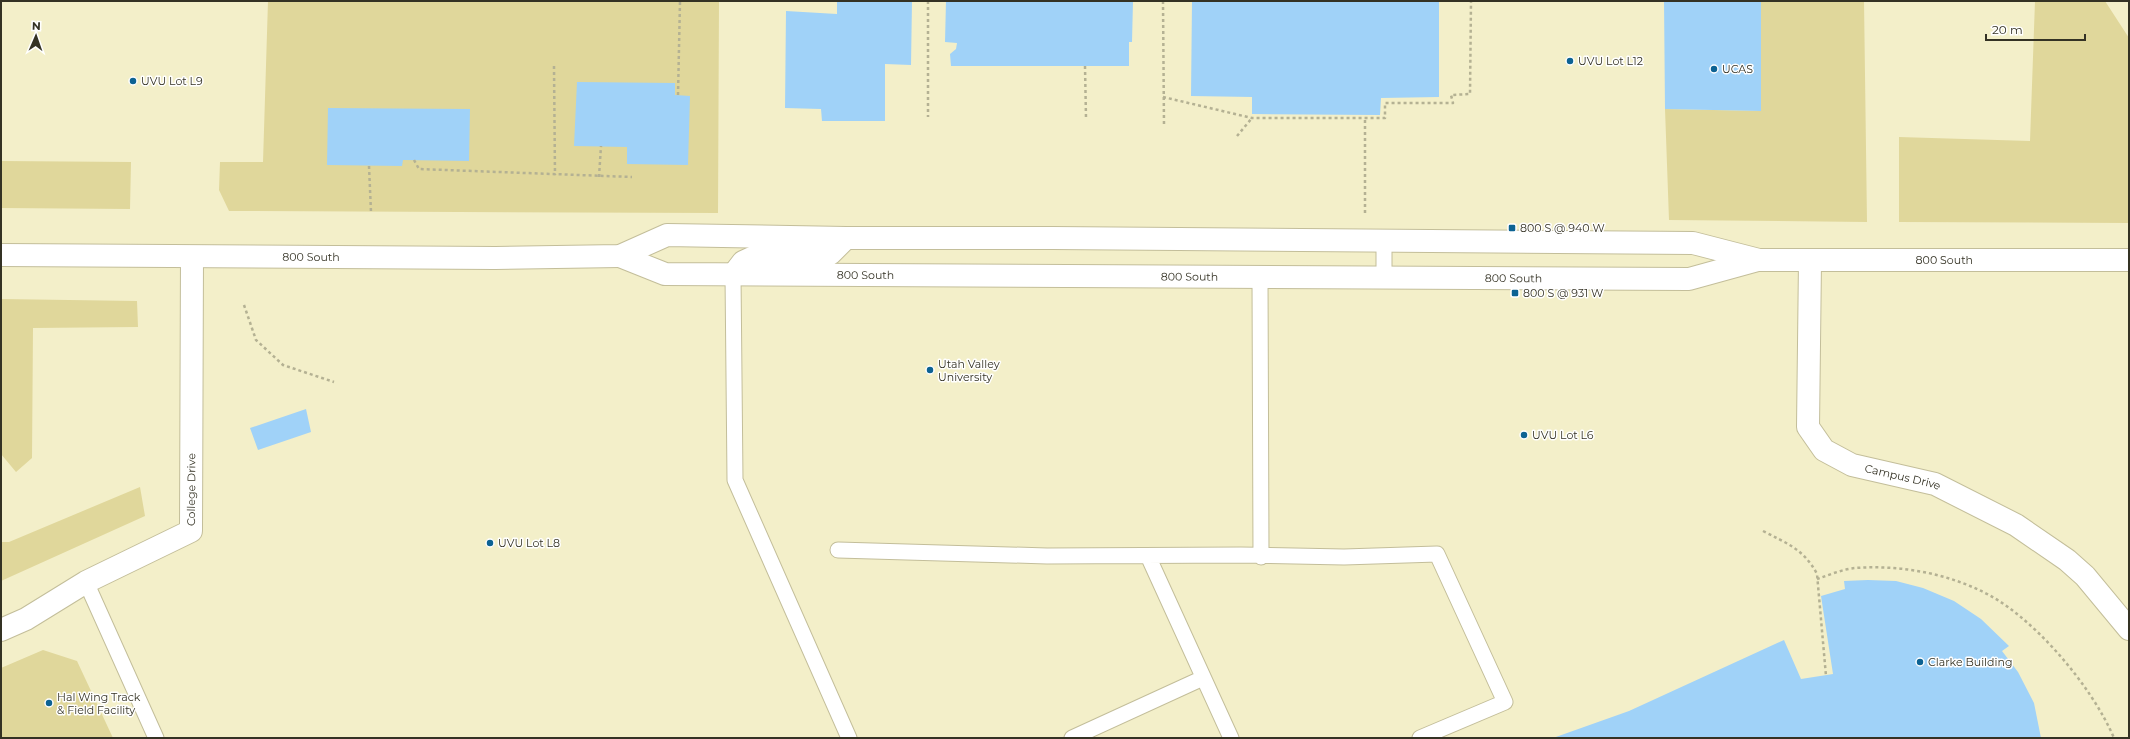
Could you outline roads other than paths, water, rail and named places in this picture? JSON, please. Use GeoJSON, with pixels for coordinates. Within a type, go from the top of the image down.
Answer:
{"type":"FeatureCollection","features":[{"type":"Feature","properties":{"kind":"street","name":"800 South"},"geometry":{"type":"LineString","coordinates":[[1,255],[495,258],[620,256],[667,236],[1693,243],[1759,260],[2121,260]]}},
{"type":"Feature","properties":{"kind":"street"},"geometry":{"type":"LineString","coordinates":[[733,275],[743,262],[756,256],[830,254],[846,238]]}},
{"type":"Feature","properties":{"kind":"street","name":"800 South"},"geometry":{"type":"LineString","coordinates":[[620,256],[665,274],[1260,278],[1689,279],[1759,260]]}},
{"type":"Feature","properties":{"kind":"street","name":"College Drive"},"geometry":{"type":"LineString","coordinates":[[1,630],[26,619],[86,582],[191,531],[192,257]]}},
{"type":"Feature","properties":{"kind":"street","name":"Campus Drive"},"geometry":{"type":"LineString","coordinates":[[1810,261],[1808,427],[1824,450],[1852,465],[1935,484],[2016,525],[2067,560],[2085,576],[2129,629]]}},
{"type":"Feature","properties":{"kind":"lane"},"geometry":{"type":"LineString","coordinates":[[1384,241],[1384,278]]}},
{"type":"Feature","properties":{"kind":"lane"},"geometry":{"type":"LineString","coordinates":[[733,275],[735,480],[849,738]]}},
{"type":"Feature","properties":{"kind":"lane"},"geometry":{"type":"LineString","coordinates":[[1260,278],[1261,557]]}},
{"type":"Feature","properties":{"kind":"lane"},"geometry":{"type":"LineString","coordinates":[[838,550],[1047,556],[1241,555],[1261,557],[1437,554],[1504,702],[1420,738]]}},
{"type":"Feature","properties":{"kind":"lane"},"geometry":{"type":"LineString","coordinates":[[1148,556],[1231,738]]}},
{"type":"Feature","properties":{"kind":"lane"},"geometry":{"type":"LineString","coordinates":[[86,582],[156,738]]}},
{"type":"Feature","properties":{"kind":"lane"},"geometry":{"type":"LineString","coordinates":[[1072,738],[1203,678]]}},
{"type":"Feature","properties":{"kind":"place","name":"UVU Lot L12"},"geometry":{"type":"Point","coordinates":[1570,61]}},
{"type":"Feature","properties":{"kind":"place","name":"UCAS"},"geometry":{"type":"Point","coordinates":[1714,69]}},
{"type":"Feature","properties":{"kind":"place","name":"UVU Lot L9"},"geometry":{"type":"Point","coordinates":[133,81]}},
{"type":"Feature","properties":{"kind":"place","name":"800 S @ 940 W"},"geometry":{"type":"Point","coordinates":[1512,228]}},
{"type":"Feature","properties":{"kind":"place","name":"800 S @ 931 W"},"geometry":{"type":"Point","coordinates":[1515,293]}},
{"type":"Feature","properties":{"kind":"place","name":"Utah Valley University"},"geometry":{"type":"Point","coordinates":[930,370]}},
{"type":"Feature","properties":{"kind":"place","name":"UVU Lot L6"},"geometry":{"type":"Point","coordinates":[1524,435]}},
{"type":"Feature","properties":{"kind":"place","name":"UVU Lot L8"},"geometry":{"type":"Point","coordinates":[490,543]}},
{"type":"Feature","properties":{"kind":"place","name":"Clarke Building"},"geometry":{"type":"Point","coordinates":[1920,662]}},
{"type":"Feature","properties":{"kind":"place","name":"Hal Wing Track & Field Facility"},"geometry":{"type":"Point","coordinates":[49,703]}}]}
